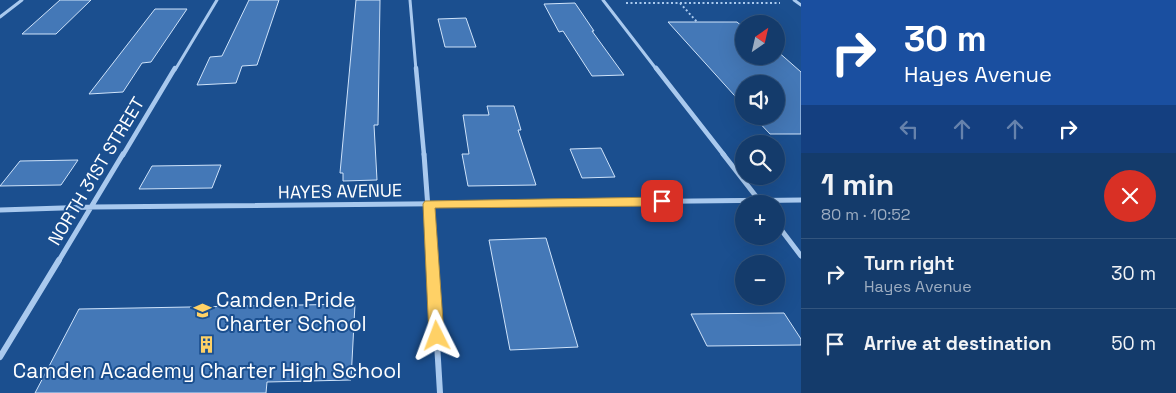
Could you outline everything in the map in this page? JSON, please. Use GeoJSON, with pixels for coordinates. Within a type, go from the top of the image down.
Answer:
{"type":"FeatureCollection","features":[{"type":"Feature","properties":{"kind":"street"},"geometry":{"type":"LineString","coordinates":[[0,18],[22,0]]}},
{"type":"Feature","properties":{"kind":"street","name":"NORTH 31ST STREET"},"geometry":{"type":"LineString","coordinates":[[0,357],[93,207],[217,0]]}},
{"type":"Feature","properties":{"kind":"street"},"geometry":{"type":"LineString","coordinates":[[410,0],[429,204],[440,393]]}},
{"type":"Feature","properties":{"kind":"street"},"geometry":{"type":"LineString","coordinates":[[794,0],[800,4]]}},
{"type":"Feature","properties":{"kind":"street"},"geometry":{"type":"LineString","coordinates":[[604,2],[755,195]]}},
{"type":"Feature","properties":{"kind":"street","name":"HAYES AVENUE"},"geometry":{"type":"LineString","coordinates":[[785,201],[801,200]]}},
{"type":"Feature","properties":{"kind":"street","name":"HAYES AVENUE"},"geometry":{"type":"LineString","coordinates":[[0,210],[93,207],[735,202]]}},
{"type":"Feature","properties":{"kind":"street"},"geometry":{"type":"LineString","coordinates":[[785,235],[801,256]]}},
{"type":"Feature","properties":{"kind":"path"},"geometry":{"type":"LineString","coordinates":[[604,2],[800,4]]}},
{"type":"Feature","properties":{"kind":"path"},"geometry":{"type":"LineString","coordinates":[[679,3],[697,22]]}},
{"type":"Feature","properties":{"kind":"building"},"geometry":{"type":"Polygon","coordinates":[[[60,0],[91,0],[56,34],[22,34],[60,0]]]}},
{"type":"Feature","properties":{"kind":"building"},"geometry":{"type":"Polygon","coordinates":[[[249,0],[279,0],[257,65],[242,66],[236,83],[197,85],[210,57],[222,56],[249,0]]]}},
{"type":"Feature","properties":{"kind":"building"},"geometry":{"type":"Polygon","coordinates":[[[356,0],[380,0],[378,125],[374,125],[377,180],[343,181],[343,173],[340,173],[356,0]]]}},
{"type":"Feature","properties":{"kind":"building"},"geometry":{"type":"Polygon","coordinates":[[[575,3],[594,31],[592,31],[624,75],[592,76],[563,31],[559,32],[544,4],[575,3]]]}},
{"type":"Feature","properties":{"kind":"building"},"geometry":{"type":"Polygon","coordinates":[[[155,9],[187,9],[151,62],[142,63],[123,92],[89,94],[155,9]]]}},
{"type":"Feature","properties":{"kind":"building"},"geometry":{"type":"Polygon","coordinates":[[[466,18],[476,47],[445,47],[438,19],[466,18]]]}},
{"type":"Feature","properties":{"kind":"building"},"geometry":{"type":"Polygon","coordinates":[[[668,22],[735,22],[735,65],[785,65],[785,58],[801,72],[801,134],[770,134],[762,125],[785,125],[785,75],[735,75],[735,96],[668,22]]]}},
{"type":"Feature","properties":{"kind":"building"},"geometry":{"type":"Polygon","coordinates":[[[487,106],[514,106],[521,130],[518,130],[536,185],[468,186],[462,154],[469,154],[463,115],[489,115],[487,106]]]}},
{"type":"Feature","properties":{"kind":"building"},"geometry":{"type":"Polygon","coordinates":[[[601,148],[615,177],[582,178],[570,149],[601,148]]]}},
{"type":"Feature","properties":{"kind":"building"},"geometry":{"type":"Polygon","coordinates":[[[78,160],[61,185],[0,186],[20,161],[78,160]]]}},
{"type":"Feature","properties":{"kind":"building"},"geometry":{"type":"Polygon","coordinates":[[[221,165],[212,188],[139,189],[152,166],[221,165]]]}},
{"type":"Feature","properties":{"kind":"building"},"geometry":{"type":"Polygon","coordinates":[[[546,238],[578,347],[510,350],[489,240],[546,238]]]}},
{"type":"Feature","properties":{"kind":"building","name":"Camden Academy Charter High School"},"geometry":{"type":"Polygon","coordinates":[[[355,304],[351,380],[267,382],[266,393],[35,393],[79,309],[355,304]]]}},
{"type":"Feature","properties":{"kind":"building"},"geometry":{"type":"Polygon","coordinates":[[[784,313],[801,339],[801,345],[707,346],[691,314],[784,313]]]}},
{"type":"Feature","properties":{"kind":"place","name":"Camden Pride Charter School"},"geometry":{"type":"Point","coordinates":[202,311]}},
{"type":"Feature","properties":{"kind":"place","name":"Camden Academy Charter High School"},"geometry":{"type":"Point","coordinates":[207,345]}},
{"type":"Feature","properties":{"kind":"route"},"geometry":{"type":"LineString","coordinates":[[437,336],[429,204],[662,201]]}}]}
